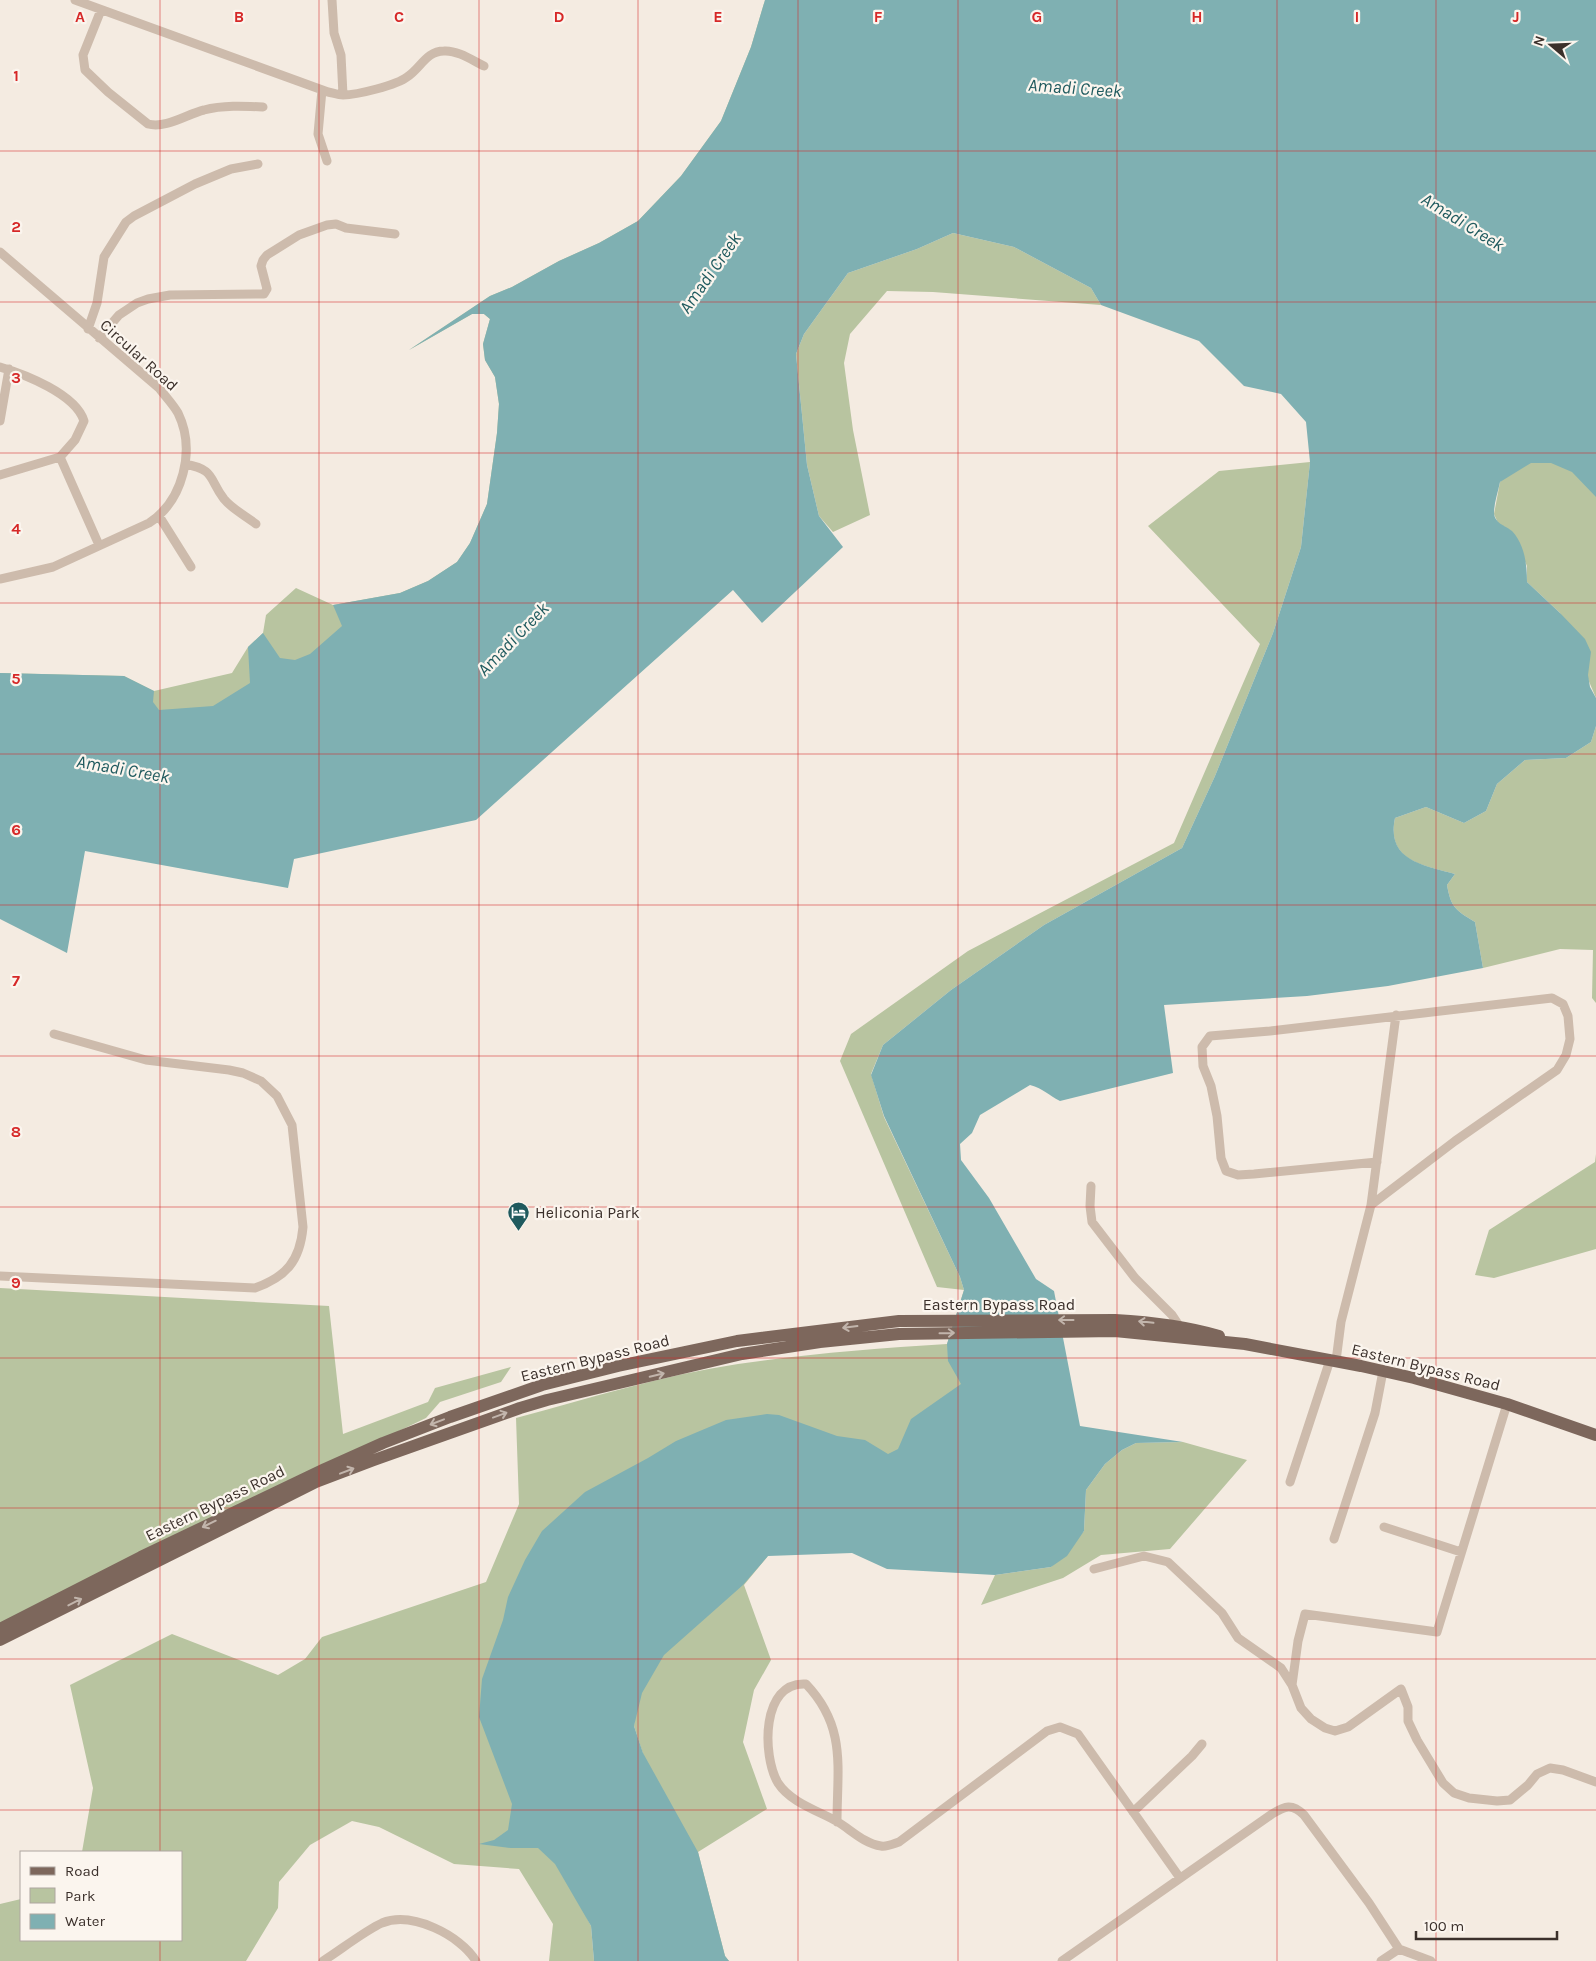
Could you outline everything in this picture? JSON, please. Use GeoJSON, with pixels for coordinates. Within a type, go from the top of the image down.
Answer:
{"type":"FeatureCollection","features":[{"type":"Feature","properties":{"kind":"main road","name":"Eastern Bypass Road"},"geometry":{"type":"LineString","coordinates":[[0,1629],[233,1512],[383,1443],[450,1417],[542,1386],[618,1366],[737,1341],[899,1328],[1115,1326],[1147,1322],[1203,1331],[1245,1344]]}},
{"type":"Feature","properties":{"kind":"main road","name":"Eastern Bypass Road"},"geometry":{"type":"LineString","coordinates":[[1115,1326],[1245,1344],[1383,1371],[1507,1404],[1596,1435]]}},
{"type":"Feature","properties":{"kind":"main road","name":"Eastern Bypass Road"},"geometry":{"type":"LineString","coordinates":[[0,1640],[316,1482],[520,1408],[742,1354],[899,1328]]}},
{"type":"Feature","properties":{"kind":"street"},"geometry":{"type":"LineString","coordinates":[[75,0],[322,90],[343,95],[396,83],[407,77],[428,55],[441,51],[453,52],[484,66]]}},
{"type":"Feature","properties":{"kind":"street"},"geometry":{"type":"LineString","coordinates":[[332,0],[334,34],[341,55],[343,95]]}},
{"type":"Feature","properties":{"kind":"street"},"geometry":{"type":"LineString","coordinates":[[101,10],[83,55],[85,70],[108,92],[148,124],[155,125],[186,117],[203,110],[234,106],[263,107]]}},
{"type":"Feature","properties":{"kind":"street"},"geometry":{"type":"LineString","coordinates":[[322,90],[318,134],[327,161]]}},
{"type":"Feature","properties":{"kind":"street"},"geometry":{"type":"LineString","coordinates":[[88,329],[97,303],[104,257],[126,222],[195,184],[231,169],[258,164]]}},
{"type":"Feature","properties":{"kind":"street"},"geometry":{"type":"LineString","coordinates":[[99,338],[119,315],[137,303],[148,299],[170,295],[264,294],[267,289],[261,266],[267,255],[299,235],[318,228],[336,224],[346,228],[395,234]]}},
{"type":"Feature","properties":{"kind":"street","name":"Circular Road"},"geometry":{"type":"LineString","coordinates":[[0,252],[159,388],[177,410],[185,436],[185,464],[177,490],[171,502],[159,516],[149,523],[53,566],[0,578]]}},
{"type":"Feature","properties":{"kind":"street"},"geometry":{"type":"LineString","coordinates":[[0,421],[4,368],[43,383],[74,405],[82,414],[84,420],[75,440],[60,458],[0,475]]}},
{"type":"Feature","properties":{"kind":"street"},"geometry":{"type":"LineString","coordinates":[[60,458],[99,545]]}},
{"type":"Feature","properties":{"kind":"street"},"geometry":{"type":"LineString","coordinates":[[185,464],[201,467],[208,473],[225,499],[256,524]]}},
{"type":"Feature","properties":{"kind":"street"},"geometry":{"type":"LineString","coordinates":[[159,516],[191,567]]}},
{"type":"Feature","properties":{"kind":"street"},"geometry":{"type":"LineString","coordinates":[[1371,1205],[1455,1141],[1557,1070],[1566,1055],[1570,1039],[1568,1016],[1562,1004],[1552,998],[1270,1031],[1210,1036],[1202,1047],[1203,1066],[1211,1086],[1217,1116],[1221,1158],[1226,1171],[1238,1175],[1377,1162]]}},
{"type":"Feature","properties":{"kind":"street"},"geometry":{"type":"LineString","coordinates":[[1290,1482],[1333,1360],[1371,1205],[1396,1016]]}},
{"type":"Feature","properties":{"kind":"street"},"geometry":{"type":"LineString","coordinates":[[0,1276],[255,1288],[269,1283],[290,1267],[302,1241],[303,1227],[292,1125],[277,1096],[266,1085],[244,1073],[146,1060],[54,1034]]}},
{"type":"Feature","properties":{"kind":"street"},"geometry":{"type":"LineString","coordinates":[[1091,1186],[1090,1206],[1092,1222],[1135,1278],[1172,1315],[1180,1327]]}},
{"type":"Feature","properties":{"kind":"street"},"geometry":{"type":"LineString","coordinates":[[1334,1539],[1375,1413],[1383,1371]]}},
{"type":"Feature","properties":{"kind":"street"},"geometry":{"type":"LineString","coordinates":[[1292,1685],[1298,1641],[1305,1614],[1437,1632],[1507,1404]]}},
{"type":"Feature","properties":{"kind":"street"},"geometry":{"type":"LineString","coordinates":[[1384,1528],[1461,1552]]}},
{"type":"Feature","properties":{"kind":"street"},"geometry":{"type":"LineString","coordinates":[[1094,1569],[1144,1556],[1168,1562],[1222,1613],[1238,1638],[1281,1668],[1292,1685],[1301,1708],[1310,1719],[1325,1728],[1335,1731],[1348,1727],[1400,1689],[1408,1707],[1408,1720],[1417,1740],[1443,1783],[1454,1793],[1469,1798],[1497,1801],[1510,1800],[1528,1785],[1537,1774],[1550,1768],[1563,1770],[1596,1782]]}},
{"type":"Feature","properties":{"kind":"street"},"geometry":{"type":"LineString","coordinates":[[837,1822],[837,1744],[827,1711],[806,1684],[797,1683],[787,1688],[780,1696],[773,1706],[768,1721],[767,1742],[771,1766],[779,1784],[790,1795],[807,1806],[871,1843],[889,1846],[899,1842],[1047,1730],[1060,1727],[1078,1734],[1180,1878]]}},
{"type":"Feature","properties":{"kind":"street"},"geometry":{"type":"LineString","coordinates":[[1134,1812],[1202,1744]]}},
{"type":"Feature","properties":{"kind":"street"},"geometry":{"type":"LineString","coordinates":[[1062,1961],[1282,1808],[1297,1808],[1304,1815],[1369,1903],[1399,1949],[1431,1961]]}},
{"type":"Feature","properties":{"kind":"street"},"geometry":{"type":"LineString","coordinates":[[324,1961],[380,1924],[393,1920],[428,1926],[446,1932],[460,1943],[476,1961]]}},
{"type":"Feature","properties":{"kind":"street"},"geometry":{"type":"LineString","coordinates":[[1381,1961],[1399,1949]]}},
{"type":"Feature","properties":{"kind":"green space"},"geometry":{"type":"Polygon","coordinates":[[[765,0],[758,62],[483,545],[319,668],[158,728],[0,673],[124,676],[154,691],[232,673],[248,647],[263,633],[266,615],[296,588],[333,605],[400,593],[428,581],[457,562],[470,543],[487,504],[497,433],[499,404],[495,377],[485,360],[483,344],[490,319],[484,314],[472,314],[409,350],[490,296],[512,287],[559,261],[599,243],[638,221],[681,176],[721,121],[751,47],[765,0]]]}},
{"type":"Feature","properties":{"kind":"green space"},"geometry":{"type":"Polygon","coordinates":[[[953,233],[1014,247],[1091,288],[1101,305],[933,292],[887,291],[850,334],[844,363],[853,430],[870,515],[833,532],[819,516],[807,465],[796,354],[804,334],[848,273],[917,249],[953,233]]]}},
{"type":"Feature","properties":{"kind":"green space"},"geometry":{"type":"Polygon","coordinates":[[[1527,455],[1596,470],[1596,698],[1560,613],[1527,582],[1527,566],[1511,531],[1498,523],[1494,514],[1500,482],[1527,455]]]}},
{"type":"Feature","properties":{"kind":"green space"},"geometry":{"type":"Polygon","coordinates":[[[1310,462],[1301,547],[1273,633],[1215,776],[1182,848],[1044,925],[951,990],[883,1045],[871,1074],[884,1117],[960,1277],[964,1290],[937,1287],[840,1061],[851,1034],[968,951],[1174,843],[1260,644],[1148,526],[1219,471],[1310,462]]]}},
{"type":"Feature","properties":{"kind":"green space"},"geometry":{"type":"Polygon","coordinates":[[[1596,726],[1596,1003],[1592,998],[1593,950],[1560,949],[1483,968],[1475,922],[1458,911],[1450,898],[1447,885],[1455,874],[1431,868],[1410,859],[1396,844],[1394,832],[1395,818],[1426,807],[1464,823],[1486,811],[1497,784],[1525,760],[1566,758],[1591,742],[1596,726]]]}},
{"type":"Feature","properties":{"kind":"green space"},"geometry":{"type":"Polygon","coordinates":[[[1596,1154],[1596,1249],[1494,1278],[1475,1275],[1489,1230],[1595,1162],[1596,1154]]]}},
{"type":"Feature","properties":{"kind":"green space"},"geometry":{"type":"Polygon","coordinates":[[[0,1288],[329,1306],[343,1434],[428,1402],[435,1388],[511,1367],[501,1382],[440,1402],[426,1418],[106,1572],[0,1628],[0,1288]]]}},
{"type":"Feature","properties":{"kind":"green space"},"geometry":{"type":"Polygon","coordinates":[[[964,1290],[984,1383],[886,1459],[769,1440],[551,1847],[591,1926],[594,1961],[549,1961],[553,1924],[519,1869],[454,1864],[379,1827],[352,1821],[310,1845],[279,1882],[278,1908],[246,1961],[0,1961],[0,1904],[20,1899],[20,1941],[182,1941],[182,1851],[82,1851],[93,1788],[70,1685],[172,1634],[278,1675],[305,1659],[322,1637],[486,1582],[519,1504],[516,1418],[682,1374],[738,1364],[868,1349],[947,1344],[964,1290]]]}},
{"type":"Feature","properties":{"kind":"green space"},"geometry":{"type":"Polygon","coordinates":[[[1183,1442],[1247,1460],[1170,1549],[1101,1555],[1063,1578],[981,1605],[995,1575],[1051,1567],[1084,1531],[1086,1490],[1105,1464],[1122,1450],[1136,1443],[1183,1442]]]}},
{"type":"Feature","properties":{"kind":"green space"},"geometry":{"type":"Polygon","coordinates":[[[768,1556],[744,1585],[771,1660],[754,1690],[743,1742],[767,1809],[698,1852],[725,1956],[729,1961],[710,1961],[634,1726],[644,1602],[768,1556]]]}},
{"type":"Feature","properties":{"kind":"water","name":"Amadi Creek"},"geometry":{"type":"Polygon","coordinates":[[[765,0],[1596,0],[1596,497],[1572,472],[1551,463],[1531,463],[1500,482],[1494,513],[1496,520],[1512,531],[1520,542],[1526,562],[1527,582],[1585,639],[1591,652],[1588,675],[1590,687],[1596,698],[1596,726],[1591,742],[1566,758],[1525,760],[1497,784],[1486,811],[1464,823],[1426,807],[1395,818],[1394,832],[1396,844],[1402,852],[1420,864],[1455,874],[1447,885],[1450,898],[1458,911],[1475,922],[1483,968],[1388,986],[1307,996],[1164,1005],[1173,1073],[1060,1101],[1030,1085],[980,1115],[972,1133],[960,1144],[961,1160],[989,1198],[1036,1279],[1054,1291],[1080,1426],[1183,1442],[1136,1443],[1122,1450],[1105,1464],[1086,1490],[1084,1531],[1067,1556],[1051,1567],[995,1575],[887,1569],[852,1553],[768,1556],[743,1585],[664,1655],[642,1693],[634,1726],[643,1753],[698,1852],[725,1956],[729,1961],[594,1961],[591,1926],[555,1864],[538,1848],[511,1848],[479,1844],[494,1840],[508,1830],[512,1804],[479,1717],[482,1679],[503,1620],[508,1597],[525,1560],[542,1531],[585,1492],[676,1441],[726,1420],[767,1414],[779,1415],[837,1436],[865,1440],[888,1454],[898,1449],[911,1419],[961,1384],[948,1361],[947,1344],[964,1290],[960,1277],[884,1116],[871,1075],[883,1045],[951,990],[1044,925],[1182,848],[1215,776],[1273,633],[1301,547],[1310,462],[1306,422],[1281,394],[1244,386],[1199,341],[1101,305],[1091,288],[1014,247],[953,233],[917,249],[848,273],[804,334],[796,354],[807,465],[819,516],[843,547],[762,623],[733,590],[476,820],[294,859],[288,888],[85,851],[67,953],[0,919],[0,673],[124,676],[154,691],[153,702],[159,710],[213,706],[250,683],[248,647],[263,633],[280,658],[295,660],[310,654],[342,626],[333,605],[400,593],[428,581],[457,562],[470,543],[487,504],[497,433],[499,404],[495,377],[485,360],[483,344],[490,319],[484,314],[472,314],[409,350],[490,296],[512,287],[559,261],[599,243],[638,221],[681,176],[721,121],[751,47],[765,0]]]}},
{"type":"Feature","properties":{"kind":"place","name":"Heliconia Park"},"geometry":{"type":"Point","coordinates":[519,1231]}}]}
